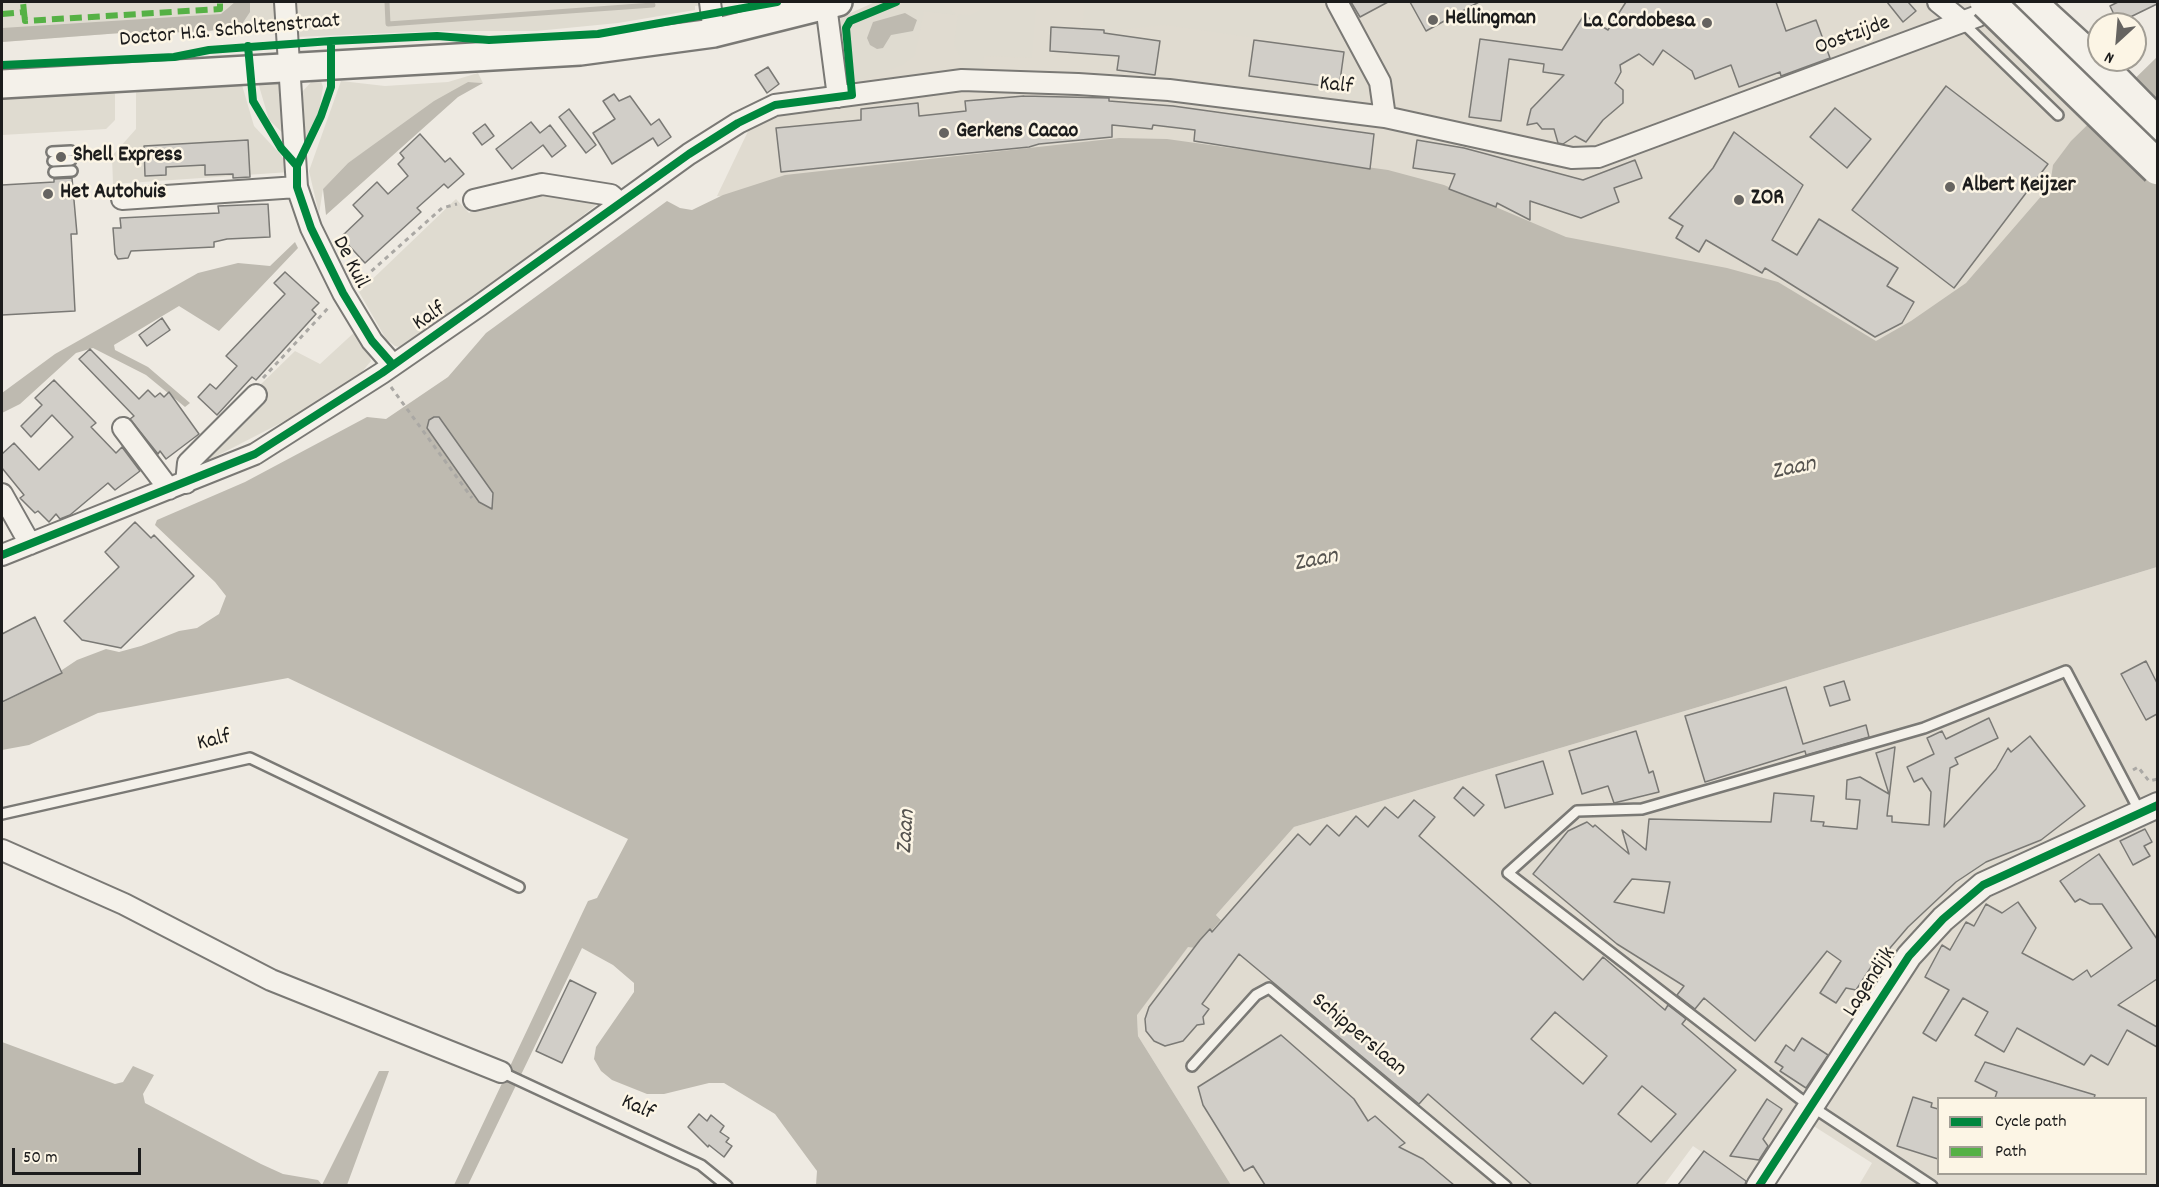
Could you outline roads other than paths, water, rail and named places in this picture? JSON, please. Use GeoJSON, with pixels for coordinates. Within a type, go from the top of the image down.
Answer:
{"type":"FeatureCollection","features":[{"type":"Feature","properties":{"kind":"highway"},"geometry":{"type":"LineString","coordinates":[[2028,2],[2107,74],[2157,126]]}},
{"type":"Feature","properties":{"kind":"highway"},"geometry":{"type":"LineString","coordinates":[[1976,13],[2157,168]]}},
{"type":"Feature","properties":{"kind":"main road","name":"Doctor H.G. Scholtenstraat"},"geometry":{"type":"LineString","coordinates":[[2,84],[288,55],[580,51],[714,33],[832,3]]}},
{"type":"Feature","properties":{"kind":"street","name":"De Kuil"},"geometry":{"type":"LineString","coordinates":[[285,2],[297,187],[311,228],[343,293],[387,369]]}},
{"type":"Feature","properties":{"kind":"street"},"geometry":{"type":"LineString","coordinates":[[710,2],[714,33]]}},
{"type":"Feature","properties":{"kind":"street"},"geometry":{"type":"LineString","coordinates":[[1337,2],[1380,82],[1385,117]]}},
{"type":"Feature","properties":{"kind":"street"},"geometry":{"type":"LineString","coordinates":[[1938,2],[1976,13]]}},
{"type":"Feature","properties":{"kind":"street"},"geometry":{"type":"LineString","coordinates":[[832,3],[838,97]]}},
{"type":"Feature","properties":{"kind":"street","name":"Oostzijde"},"geometry":{"type":"LineString","coordinates":[[1813,78],[1976,13]]}},
{"type":"Feature","properties":{"kind":"street","name":"Kalf"},"geometry":{"type":"LineString","coordinates":[[2,555],[255,454],[387,369],[620,203],[738,123],[775,105],[962,80],[1169,90],[1385,117],[1572,158],[1598,157],[1813,78]]}},
{"type":"Feature","properties":{"kind":"street"},"geometry":{"type":"LineString","coordinates":[[474,200],[542,184],[611,195],[620,203]]}},
{"type":"Feature","properties":{"kind":"street"},"geometry":{"type":"LineString","coordinates":[[122,199],[297,187]]}},
{"type":"Feature","properties":{"kind":"street"},"geometry":{"type":"LineString","coordinates":[[123,429],[178,486],[188,463],[256,395]]}},
{"type":"Feature","properties":{"kind":"street"},"geometry":{"type":"LineString","coordinates":[[2,494],[30,544]]}},
{"type":"Feature","properties":{"kind":"street","name":"Lagendijk"},"geometry":{"type":"LineString","coordinates":[[1759,1185],[1813,1106],[1909,956],[1944,919],[1983,885],[2149,808]]}},
{"type":"Feature","properties":{"kind":"street"},"geometry":{"type":"LineString","coordinates":[[2,850],[124,904],[271,980],[501,1072]]}},
{"type":"Feature","properties":{"kind":"lane"},"geometry":{"type":"LineString","coordinates":[[1976,13],[2058,115]]}},
{"type":"Feature","properties":{"kind":"lane"},"geometry":{"type":"LineString","coordinates":[[53,157],[71,156]]}},
{"type":"Feature","properties":{"kind":"lane"},"geometry":{"type":"LineString","coordinates":[[54,172],[72,171]]}},
{"type":"Feature","properties":{"kind":"lane"},"geometry":{"type":"LineString","coordinates":[[1932,1185],[1813,1106],[1508,873],[1577,812],[1642,809],[1924,728],[2066,671],[2123,779],[2149,808]]}},
{"type":"Feature","properties":{"kind":"lane","name":"Kalf"},"geometry":{"type":"LineString","coordinates":[[2,814],[250,758],[519,887]]}},
{"type":"Feature","properties":{"kind":"lane","name":"Schipperslaan"},"geometry":{"type":"LineString","coordinates":[[1192,1066],[1256,995],[1269,988],[1506,1185]]}},
{"type":"Feature","properties":{"kind":"lane","name":"Kalf"},"geometry":{"type":"LineString","coordinates":[[501,1072],[701,1165],[727,1185]]}},
{"type":"Feature","properties":{"kind":"water"},"geometry":{"type":"Polygon","coordinates":[[[235,2],[250,2],[250,12],[240,27],[200,32],[121,33],[2,42],[2,28],[221,14],[235,2]]]}},
{"type":"Feature","properties":{"kind":"water"},"geometry":{"type":"Polygon","coordinates":[[[905,13],[917,20],[913,31],[891,35],[883,48],[877,49],[870,45],[867,38],[873,22],[905,13]]]}},
{"type":"Feature","properties":{"kind":"water","name":"Zaan"},"geometry":{"type":"Polygon","coordinates":[[[2157,57],[2157,567],[1732,697],[1294,827],[1216,915],[1221,920],[1196,948],[1188,947],[1137,1015],[1138,1036],[1231,1185],[816,1185],[817,1171],[775,1114],[724,1083],[709,1083],[664,1094],[647,1094],[612,1080],[601,1071],[594,1059],[596,1047],[634,992],[634,983],[613,965],[582,948],[468,1185],[454,1185],[588,901],[597,898],[628,839],[288,678],[98,713],[29,745],[2,750],[2,703],[60,674],[62,670],[77,660],[106,649],[119,652],[179,631],[197,628],[219,614],[226,596],[215,582],[155,525],[157,520],[245,482],[367,417],[386,419],[448,377],[486,333],[667,201],[680,208],[692,210],[723,195],[785,175],[1119,138],[1167,139],[1388,170],[1444,185],[1566,237],[1727,268],[1778,282],[1876,341],[1911,321],[1966,283],[2050,186],[2053,165],[2071,141],[2142,72],[2147,72],[2147,67],[2157,57]]]}},
{"type":"Feature","properties":{"kind":"water"},"geometry":{"type":"Polygon","coordinates":[[[468,82],[483,83],[458,97],[326,215],[323,189],[348,163],[434,101],[468,82]]]}},
{"type":"Feature","properties":{"kind":"water"},"geometry":{"type":"Polygon","coordinates":[[[295,242],[298,248],[219,331],[179,306],[114,345],[115,350],[148,367],[190,403],[185,407],[146,375],[93,348],[76,353],[20,404],[2,413],[2,393],[55,354],[198,273],[238,263],[270,266],[295,242]]]}},
{"type":"Feature","properties":{"kind":"water"},"geometry":{"type":"Polygon","coordinates":[[[2,1042],[115,1084],[123,1082],[133,1066],[154,1075],[143,1094],[145,1103],[261,1164],[283,1174],[318,1180],[322,1185],[2,1185],[2,1042]]]}},
{"type":"Feature","properties":{"kind":"water"},"geometry":{"type":"Polygon","coordinates":[[[379,1071],[389,1071],[347,1185],[322,1185],[379,1071]]]}},
{"type":"Feature","properties":{"kind":"waterway"},"geometry":{"type":"LineString","coordinates":[[387,2],[388,24],[653,5]]}},
{"type":"Feature","properties":{"kind":"place","name":"Hellingman"},"geometry":{"type":"Point","coordinates":[1433,20]}},
{"type":"Feature","properties":{"kind":"place","name":"La Cordobesa"},"geometry":{"type":"Point","coordinates":[1707,23]}},
{"type":"Feature","properties":{"kind":"place","name":"Gerkens Cacao"},"geometry":{"type":"Point","coordinates":[944,133]}},
{"type":"Feature","properties":{"kind":"place","name":"Shell Express"},"geometry":{"type":"Point","coordinates":[61,157]}},
{"type":"Feature","properties":{"kind":"place","name":"Albert Keijzer"},"geometry":{"type":"Point","coordinates":[1950,187]}},
{"type":"Feature","properties":{"kind":"place","name":"Het Autohuis"},"geometry":{"type":"Point","coordinates":[48,194]}},
{"type":"Feature","properties":{"kind":"place","name":"ZOR"},"geometry":{"type":"Point","coordinates":[1739,200]}}]}
